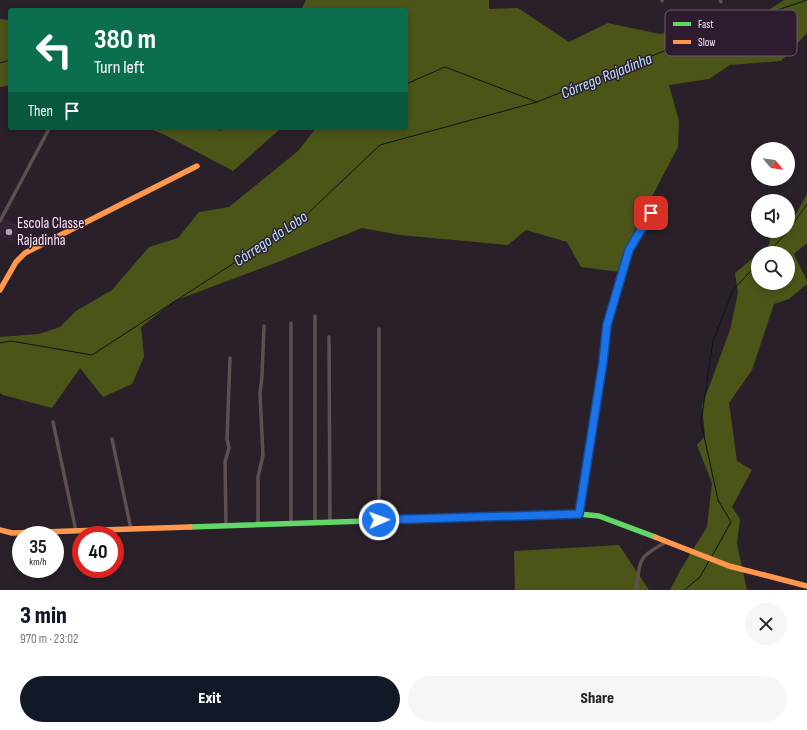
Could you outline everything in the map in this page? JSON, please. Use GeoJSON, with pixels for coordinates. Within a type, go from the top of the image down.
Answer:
{"type":"FeatureCollection","features":[{"type":"Feature","properties":{"kind":"street"},"geometry":{"type":"LineString","coordinates":[[0,221],[48,130]]}},
{"type":"Feature","properties":{"kind":"street"},"geometry":{"type":"LineString","coordinates":[[0,290],[16,262],[25,253],[197,166]]}},
{"type":"Feature","properties":{"kind":"street"},"geometry":{"type":"LineString","coordinates":[[579,514],[603,362],[607,325],[629,250],[659,200]]}},
{"type":"Feature","properties":{"kind":"street"},"geometry":{"type":"LineString","coordinates":[[315,316],[315,522]]}},
{"type":"Feature","properties":{"kind":"street"},"geometry":{"type":"LineString","coordinates":[[291,323],[291,523]]}},
{"type":"Feature","properties":{"kind":"street"},"geometry":{"type":"LineString","coordinates":[[258,524],[258,477],[263,455],[260,394],[264,326]]}},
{"type":"Feature","properties":{"kind":"street"},"geometry":{"type":"LineString","coordinates":[[379,329],[379,520]]}},
{"type":"Feature","properties":{"kind":"street"},"geometry":{"type":"LineString","coordinates":[[329,337],[330,522]]}},
{"type":"Feature","properties":{"kind":"street"},"geometry":{"type":"LineString","coordinates":[[226,525],[225,462],[229,448],[227,439],[230,358]]}},
{"type":"Feature","properties":{"kind":"street"},"geometry":{"type":"LineString","coordinates":[[53,422],[75,526]]}},
{"type":"Feature","properties":{"kind":"street"},"geometry":{"type":"LineString","coordinates":[[112,439],[131,529]]}},
{"type":"Feature","properties":{"kind":"street"},"geometry":{"type":"LineString","coordinates":[[124,529],[579,514],[599,516],[729,566],[807,586]]}},
{"type":"Feature","properties":{"kind":"street"},"geometry":{"type":"LineString","coordinates":[[0,530],[12,533],[72,531]]}},
{"type":"Feature","properties":{"kind":"street"},"geometry":{"type":"LineString","coordinates":[[636,590],[641,560],[648,552],[667,541]]}},
{"type":"Feature","properties":{"kind":"shaded area","name":"Escola Classe Rajadinha"},"geometry":{"type":"Polygon","coordinates":[[[5,218],[21,227],[11,242],[0,236],[0,225],[5,218]]]}},
{"type":"Feature","properties":{"kind":"green space"},"geometry":{"type":"Polygon","coordinates":[[[306,0],[489,0],[489,9],[518,8],[569,42],[608,23],[660,34],[665,33],[665,56],[786,56],[781,61],[730,65],[709,79],[669,85],[679,121],[678,147],[635,229],[621,272],[581,267],[567,242],[526,230],[508,245],[400,235],[362,228],[273,264],[174,301],[141,327],[144,357],[132,384],[103,397],[80,368],[52,408],[0,393],[0,337],[39,334],[60,327],[76,311],[112,290],[149,247],[178,238],[199,212],[229,207],[298,151],[314,130],[408,130],[408,8],[302,8],[306,0]]]}},
{"type":"Feature","properties":{"kind":"green space"},"geometry":{"type":"Polygon","coordinates":[[[784,0],[807,0],[807,33],[797,44],[797,10],[769,10],[784,0]]]}},
{"type":"Feature","properties":{"kind":"green space"},"geometry":{"type":"Polygon","coordinates":[[[0,19],[8,20],[8,85],[0,87],[0,19]]]}},
{"type":"Feature","properties":{"kind":"green space"},"geometry":{"type":"Polygon","coordinates":[[[153,130],[279,130],[233,171],[153,130]]]}},
{"type":"Feature","properties":{"kind":"green space"},"geometry":{"type":"Polygon","coordinates":[[[807,194],[807,243],[795,253],[795,246],[768,246],[770,238],[795,238],[795,216],[807,194]]]}},
{"type":"Feature","properties":{"kind":"green space"},"geometry":{"type":"Polygon","coordinates":[[[795,256],[807,281],[807,284],[789,299],[774,304],[752,370],[729,403],[737,461],[752,470],[732,507],[740,519],[737,544],[747,590],[670,590],[707,527],[712,483],[697,445],[705,436],[702,406],[730,330],[738,293],[735,273],[751,260],[751,290],[795,290],[795,256]]]}},
{"type":"Feature","properties":{"kind":"green space"},"geometry":{"type":"Polygon","coordinates":[[[619,545],[649,590],[515,590],[514,551],[619,545]]]}},
{"type":"Feature","properties":{"kind":"waterway","name":"Córrego Rajadinha"},"geometry":{"type":"LineString","coordinates":[[778,10],[807,0]]}},
{"type":"Feature","properties":{"kind":"waterway","name":"Córrego Rajadinha"},"geometry":{"type":"LineString","coordinates":[[408,83],[445,67],[537,102],[665,51]]}},
{"type":"Feature","properties":{"kind":"waterway","name":"Córrego Rajadinha"},"geometry":{"type":"LineString","coordinates":[[0,63],[8,61]]}},
{"type":"Feature","properties":{"kind":"waterway","name":"Córrego do Lobo"},"geometry":{"type":"LineString","coordinates":[[0,343],[11,341],[92,355],[302,219],[380,145],[537,102]]}},
{"type":"Feature","properties":{"kind":"waterway"},"geometry":{"type":"LineString","coordinates":[[774,246],[788,231],[807,204]]}},
{"type":"Feature","properties":{"kind":"waterway"},"geometry":{"type":"LineString","coordinates":[[712,556],[731,522],[718,500],[701,422],[713,341],[733,290],[751,271]]}},
{"type":"Feature","properties":{"kind":"waterway"},"geometry":{"type":"LineString","coordinates":[[684,590],[700,577],[709,561]]}},
{"type":"Feature","properties":{"kind":"traffic: fast"},"geometry":{"type":"LineString","coordinates":[[579,514],[603,362],[607,325],[629,250],[659,200]]}},
{"type":"Feature","properties":{"kind":"traffic: fast"},"geometry":{"type":"LineString","coordinates":[[190,527],[579,514],[599,516],[655,537]]}},
{"type":"Feature","properties":{"kind":"traffic: slow"},"geometry":{"type":"LineString","coordinates":[[0,290],[16,262],[25,253],[197,166]]}},
{"type":"Feature","properties":{"kind":"traffic: slow"},"geometry":{"type":"LineString","coordinates":[[0,530],[12,533],[190,527]]}},
{"type":"Feature","properties":{"kind":"traffic: slow"},"geometry":{"type":"LineString","coordinates":[[655,537],[729,566],[807,586]]}},
{"type":"Feature","properties":{"kind":"place","name":"Escola Classe Rajadinha"},"geometry":{"type":"Point","coordinates":[9,232]}},
{"type":"Feature","properties":{"kind":"route"},"geometry":{"type":"LineString","coordinates":[[379,520],[579,514],[603,362],[607,325],[629,250],[651,213]]}}]}
